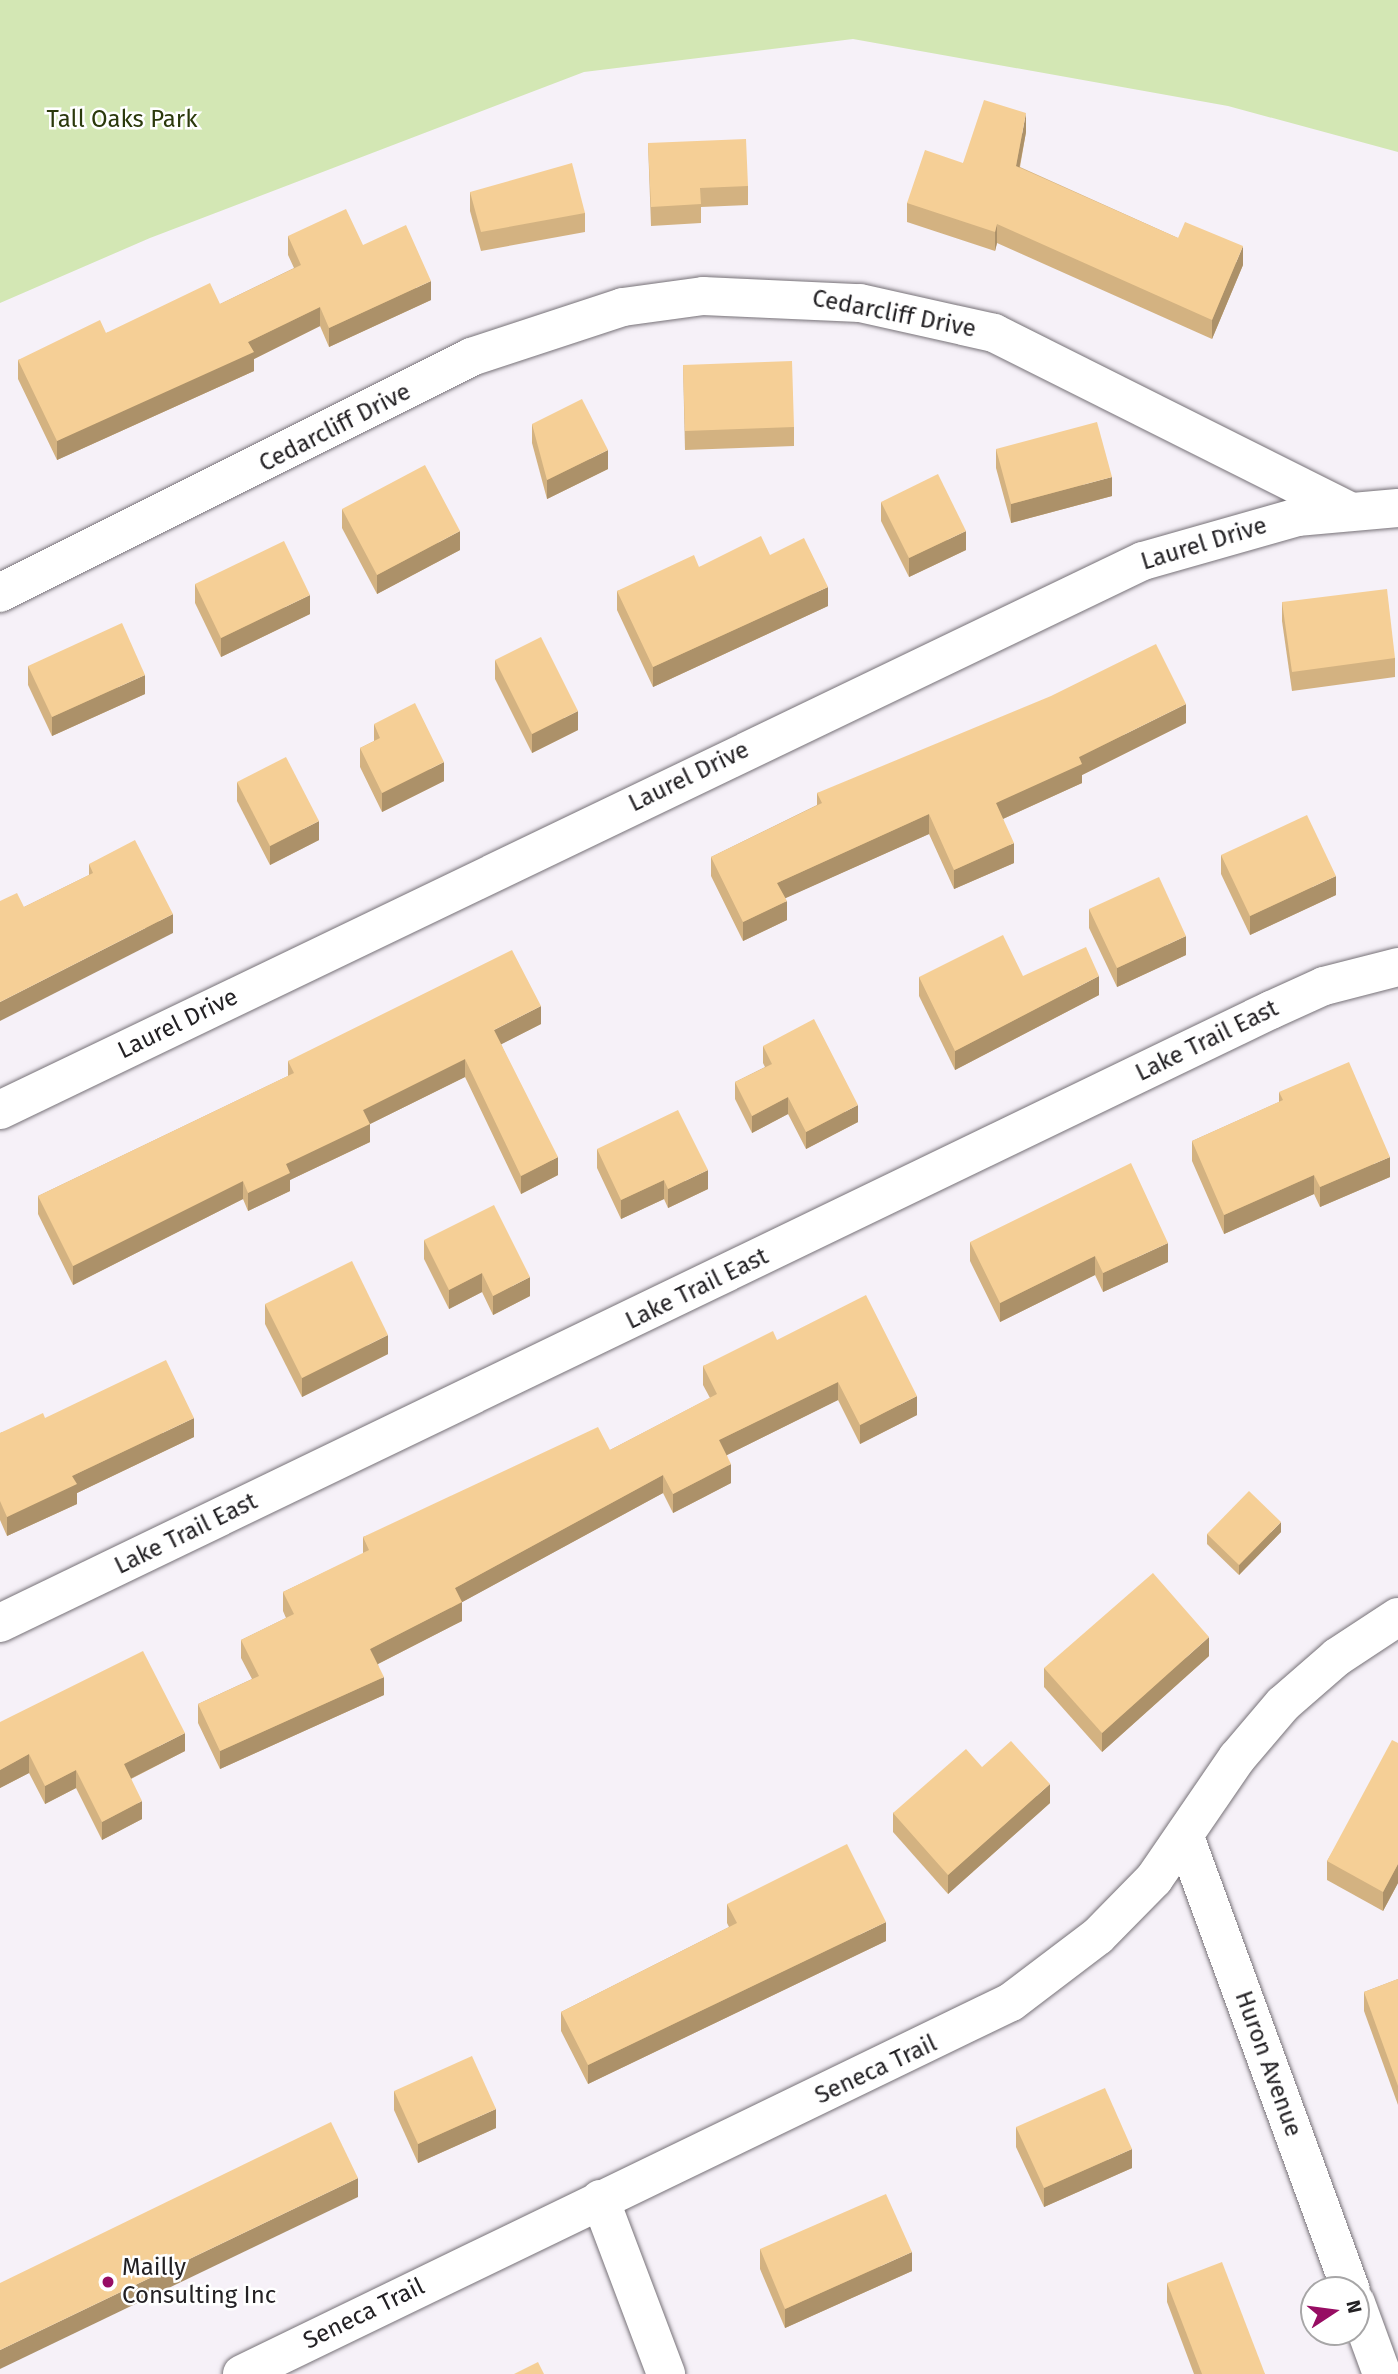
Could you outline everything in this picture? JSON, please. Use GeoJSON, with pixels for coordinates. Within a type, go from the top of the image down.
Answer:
{"type":"FeatureCollection","features":[{"type":"Feature","properties":{"kind":"street","name":"Cedarcliff Drive"},"geometry":{"type":"LineString","coordinates":[[0,593],[471,357],[623,307],[703,296],[860,303],[994,333],[1350,511]]}},
{"type":"Feature","properties":{"kind":"street","name":"Laurel Drive"},"geometry":{"type":"LineString","coordinates":[[0,1110],[1143,561],[1218,535],[1350,511],[1398,508]]}},
{"type":"Feature","properties":{"kind":"street","name":"Lake Trail East"},"geometry":{"type":"LineString","coordinates":[[0,1623],[1271,1010],[1325,986],[1398,968]]}},
{"type":"Feature","properties":{"kind":"street","name":"Seneca Trail"},"geometry":{"type":"LineString","coordinates":[[242,2374],[1011,2002],[1098,1936],[1185,1837],[1237,1758],[1283,1704],[1337,1657],[1398,1617]]}},
{"type":"Feature","properties":{"kind":"street","name":"Huron Avenue"},"geometry":{"type":"LineString","coordinates":[[1185,1837],[1346,2276]]}},
{"type":"Feature","properties":{"kind":"street"},"geometry":{"type":"LineString","coordinates":[[600,2199],[666,2374]]}},
{"type":"Feature","properties":{"kind":"street"},"geometry":{"type":"LineString","coordinates":[[1370,2341],[1382,2374]]}},
{"type":"Feature","properties":{"kind":"green space","name":"Tall Oaks Park"},"geometry":{"type":"Polygon","coordinates":[[[0,0],[1398,0],[1398,152],[1228,106],[853,39],[584,72],[150,238],[0,303],[0,0]]]}},
{"type":"Feature","properties":{"kind":"building"},"geometry":{"type":"Polygon","coordinates":[[[984,100],[1026,113],[1016,166],[1178,238],[1185,222],[1243,246],[1212,320],[997,224],[995,232],[907,203],[925,150],[963,163],[984,100]]]}},
{"type":"Feature","properties":{"kind":"building"},"geometry":{"type":"Polygon","coordinates":[[[746,139],[748,186],[700,188],[701,204],[651,207],[648,143],[746,139]]]}},
{"type":"Feature","properties":{"kind":"building"},"geometry":{"type":"Polygon","coordinates":[[[572,163],[585,213],[481,232],[470,192],[572,163]]]}},
{"type":"Feature","properties":{"kind":"building"},"geometry":{"type":"Polygon","coordinates":[[[346,209],[363,245],[406,225],[431,281],[329,328],[320,307],[248,342],[254,352],[57,441],[18,360],[100,320],[106,333],[210,283],[220,304],[301,265],[288,236],[346,209]]]}},
{"type":"Feature","properties":{"kind":"building"},"geometry":{"type":"Polygon","coordinates":[[[792,361],[794,427],[685,431],[683,365],[792,361]]]}},
{"type":"Feature","properties":{"kind":"building"},"geometry":{"type":"Polygon","coordinates":[[[582,399],[608,450],[547,480],[532,424],[582,399]]]}},
{"type":"Feature","properties":{"kind":"building"},"geometry":{"type":"Polygon","coordinates":[[[1097,422],[1112,477],[1011,504],[996,449],[1097,422]]]}},
{"type":"Feature","properties":{"kind":"building"},"geometry":{"type":"Polygon","coordinates":[[[425,465],[460,531],[377,575],[342,509],[425,465]]]}},
{"type":"Feature","properties":{"kind":"building"},"geometry":{"type":"Polygon","coordinates":[[[938,474],[966,531],[909,558],[881,502],[938,474]]]}},
{"type":"Feature","properties":{"kind":"building"},"geometry":{"type":"Polygon","coordinates":[[[761,536],[770,555],[804,538],[828,587],[653,667],[617,591],[694,555],[699,567],[761,536]]]}},
{"type":"Feature","properties":{"kind":"building"},"geometry":{"type":"Polygon","coordinates":[[[284,541],[310,595],[221,638],[195,584],[284,541]]]}},
{"type":"Feature","properties":{"kind":"building"},"geometry":{"type":"Polygon","coordinates":[[[1387,589],[1395,658],[1292,672],[1282,602],[1387,589]]]}},
{"type":"Feature","properties":{"kind":"building"},"geometry":{"type":"Polygon","coordinates":[[[122,623],[145,675],[52,717],[28,666],[122,623]]]}},
{"type":"Feature","properties":{"kind":"building"},"geometry":{"type":"Polygon","coordinates":[[[541,637],[578,711],[532,734],[495,660],[541,637]]]}},
{"type":"Feature","properties":{"kind":"building"},"geometry":{"type":"Polygon","coordinates":[[[1156,644],[1186,704],[1079,757],[1082,764],[996,803],[1014,843],[954,870],[929,814],[777,883],[787,901],[743,922],[711,857],[822,803],[817,793],[1051,696],[1156,644]]]}},
{"type":"Feature","properties":{"kind":"building"},"geometry":{"type":"Polygon","coordinates":[[[415,703],[444,762],[382,793],[360,748],[380,738],[374,724],[415,703]]]}},
{"type":"Feature","properties":{"kind":"building"},"geometry":{"type":"Polygon","coordinates":[[[286,757],[319,821],[270,846],[237,782],[286,757]]]}},
{"type":"Feature","properties":{"kind":"building"},"geometry":{"type":"Polygon","coordinates":[[[1307,815],[1336,876],[1250,916],[1221,855],[1307,815]]]}},
{"type":"Feature","properties":{"kind":"building"},"geometry":{"type":"Polygon","coordinates":[[[135,840],[173,914],[0,1002],[0,901],[17,893],[24,907],[93,873],[89,864],[135,840]]]}},
{"type":"Feature","properties":{"kind":"building"},"geometry":{"type":"Polygon","coordinates":[[[1159,877],[1186,936],[1117,968],[1089,909],[1159,877]]]}},
{"type":"Feature","properties":{"kind":"building"},"geometry":{"type":"Polygon","coordinates":[[[1003,935],[1023,976],[1086,947],[1099,976],[955,1051],[919,977],[1003,935]]]}},
{"type":"Feature","properties":{"kind":"building"},"geometry":{"type":"Polygon","coordinates":[[[512,950],[541,1006],[494,1030],[558,1157],[521,1176],[465,1059],[363,1110],[370,1124],[286,1164],[290,1173],[248,1193],[243,1181],[73,1266],[38,1196],[294,1073],[288,1061],[512,950]]]}},
{"type":"Feature","properties":{"kind":"building"},"geometry":{"type":"Polygon","coordinates":[[[814,1019],[858,1105],[806,1132],[788,1097],[752,1116],[735,1082],[772,1064],[763,1046],[814,1019]]]}},
{"type":"Feature","properties":{"kind":"building"},"geometry":{"type":"Polygon","coordinates":[[[1349,1062],[1390,1157],[1320,1187],[1314,1175],[1224,1215],[1192,1141],[1283,1100],[1279,1092],[1349,1062]]]}},
{"type":"Feature","properties":{"kind":"building"},"geometry":{"type":"Polygon","coordinates":[[[678,1110],[708,1170],[668,1189],[664,1180],[621,1200],[597,1149],[678,1110]]]}},
{"type":"Feature","properties":{"kind":"building"},"geometry":{"type":"Polygon","coordinates":[[[1131,1163],[1168,1243],[1103,1273],[1095,1256],[1000,1303],[970,1242],[1131,1163]]]}},
{"type":"Feature","properties":{"kind":"building"},"geometry":{"type":"Polygon","coordinates":[[[494,1205],[530,1277],[493,1296],[482,1273],[449,1290],[424,1240],[494,1205]]]}},
{"type":"Feature","properties":{"kind":"building"},"geometry":{"type":"Polygon","coordinates":[[[352,1261],[388,1335],[302,1378],[265,1304],[352,1261]]]}},
{"type":"Feature","properties":{"kind":"building"},"geometry":{"type":"Polygon","coordinates":[[[866,1295],[917,1396],[860,1425],[838,1382],[719,1440],[731,1464],[673,1494],[663,1475],[455,1588],[462,1602],[370,1649],[384,1677],[220,1751],[198,1704],[259,1676],[241,1640],[294,1614],[283,1592],[369,1550],[363,1537],[598,1427],[610,1450],[717,1394],[703,1366],[773,1331],[777,1340],[866,1295]]]}},
{"type":"Feature","properties":{"kind":"building"},"geometry":{"type":"Polygon","coordinates":[[[166,1360],[194,1418],[72,1476],[77,1484],[7,1517],[0,1501],[0,1433],[43,1413],[45,1418],[166,1360]]]}},
{"type":"Feature","properties":{"kind":"building"},"geometry":{"type":"Polygon","coordinates":[[[1249,1491],[1281,1522],[1239,1565],[1207,1534],[1249,1491]]]}},
{"type":"Feature","properties":{"kind":"building"},"geometry":{"type":"Polygon","coordinates":[[[1153,1573],[1209,1637],[1102,1733],[1044,1668],[1153,1573]]]}},
{"type":"Feature","properties":{"kind":"building"},"geometry":{"type":"Polygon","coordinates":[[[143,1651],[185,1733],[124,1764],[142,1801],[102,1822],[76,1770],[45,1786],[29,1754],[0,1770],[0,1722],[143,1651]]]}},
{"type":"Feature","properties":{"kind":"building"},"geometry":{"type":"Polygon","coordinates":[[[1392,1740],[1398,1743],[1398,1864],[1383,1892],[1327,1861],[1392,1740]]]}},
{"type":"Feature","properties":{"kind":"building"},"geometry":{"type":"Polygon","coordinates":[[[1011,1741],[1050,1784],[948,1875],[893,1813],[966,1749],[982,1767],[1011,1741]]]}},
{"type":"Feature","properties":{"kind":"building"},"geometry":{"type":"Polygon","coordinates":[[[847,1844],[886,1922],[588,2065],[561,2012],[737,1923],[727,1904],[847,1844]]]}},
{"type":"Feature","properties":{"kind":"building"},"geometry":{"type":"Polygon","coordinates":[[[1398,1979],[1398,2086],[1364,1992],[1398,1979]]]}},
{"type":"Feature","properties":{"kind":"building"},"geometry":{"type":"Polygon","coordinates":[[[472,2056],[496,2109],[418,2144],[394,2091],[472,2056]]]}},
{"type":"Feature","properties":{"kind":"building"},"geometry":{"type":"Polygon","coordinates":[[[1105,2088],[1132,2149],[1044,2188],[1016,2127],[1105,2088]]]}},
{"type":"Feature","properties":{"kind":"building"},"geometry":{"type":"Polygon","coordinates":[[[331,2122],[358,2178],[0,2350],[0,2283],[331,2122]]]}},
{"type":"Feature","properties":{"kind":"building"},"geometry":{"type":"Polygon","coordinates":[[[886,2194],[912,2252],[785,2309],[760,2249],[886,2194]]]}},
{"type":"Feature","properties":{"kind":"building"},"geometry":{"type":"Polygon","coordinates":[[[1222,2262],[1265,2374],[1202,2374],[1167,2283],[1222,2262]]]}},
{"type":"Feature","properties":{"kind":"building"},"geometry":{"type":"Polygon","coordinates":[[[538,2362],[544,2374],[514,2374],[538,2362]]]}},
{"type":"Feature","properties":{"kind":"place","name":"Mailly Consulting Inc"},"geometry":{"type":"Point","coordinates":[108,2282]}}]}
